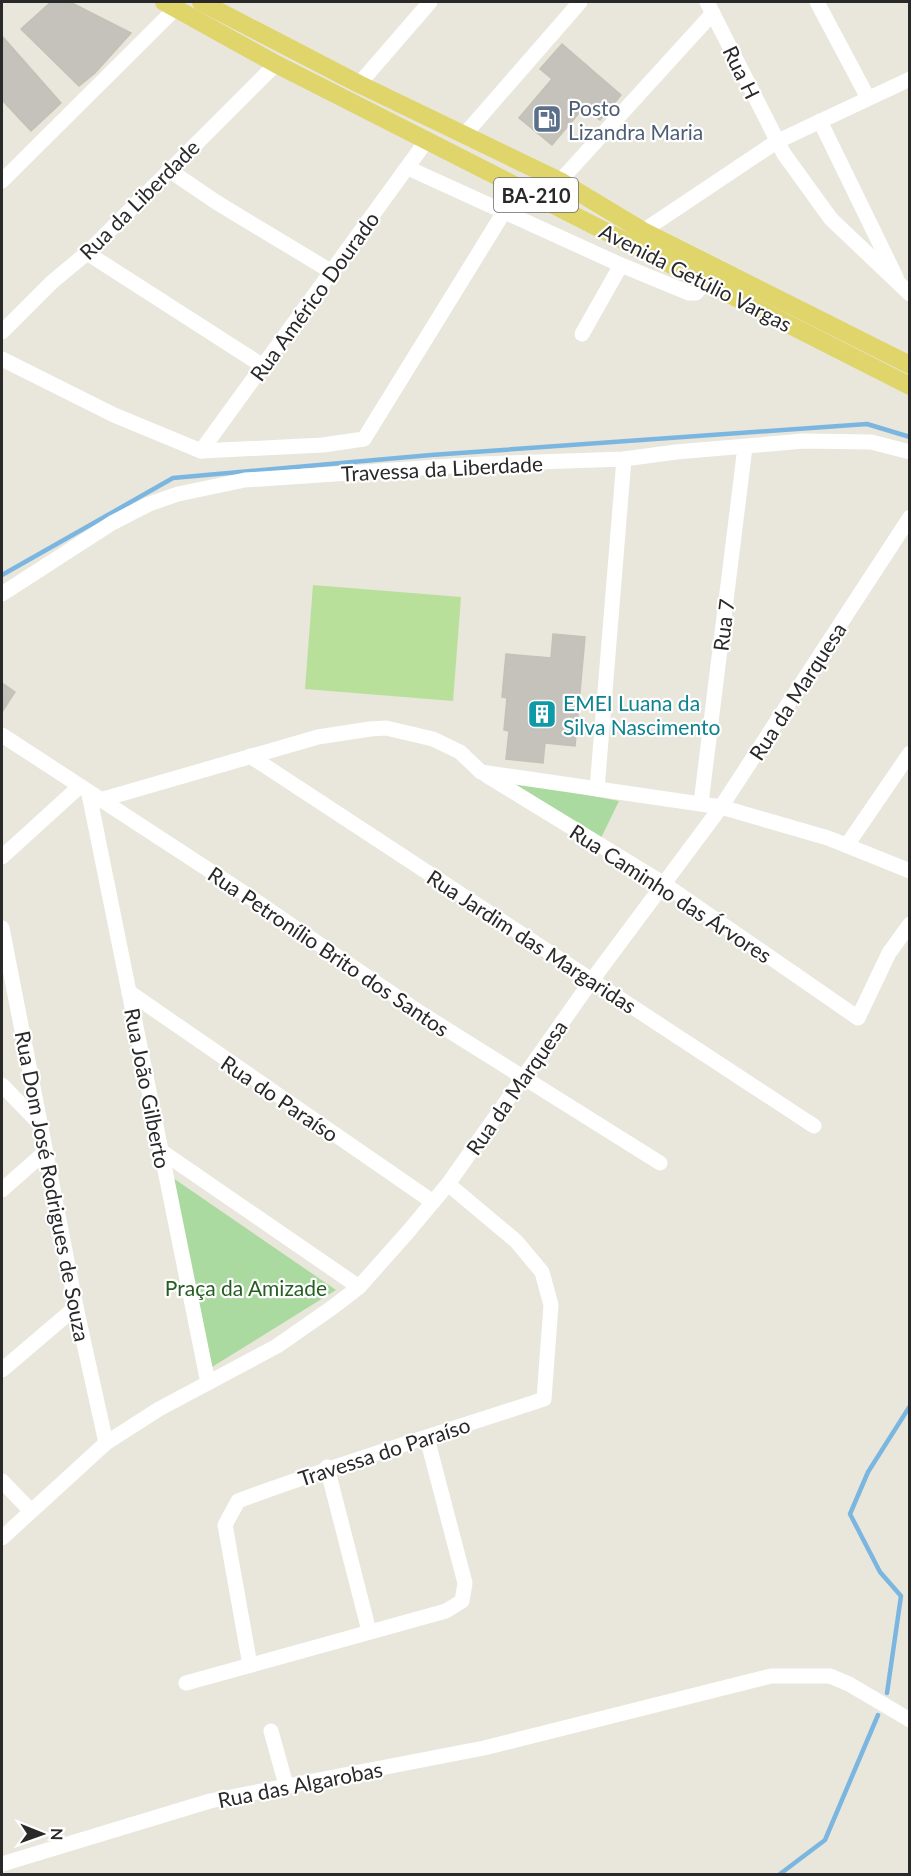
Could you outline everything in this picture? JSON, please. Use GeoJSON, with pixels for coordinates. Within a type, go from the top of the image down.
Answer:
{"type":"FeatureCollection","features":[{"type":"Feature","properties":{"kind":"main road","name":"Avenida Getúlio Vargas"},"geometry":{"type":"LineString","coordinates":[[201,2],[359,84],[466,133],[560,181],[643,231],[909,365]]}},
{"type":"Feature","properties":{"kind":"main road","name":"Avenida Getúlio Vargas"},"geometry":{"type":"LineString","coordinates":[[170,5],[276,64],[909,386]]}},
{"type":"Feature","properties":{"kind":"street"},"geometry":{"type":"LineString","coordinates":[[359,84],[430,2]]}},
{"type":"Feature","properties":{"kind":"street"},"geometry":{"type":"LineString","coordinates":[[466,133],[580,2]]}},
{"type":"Feature","properties":{"kind":"street"},"geometry":{"type":"LineString","coordinates":[[817,2],[868,98]]}},
{"type":"Feature","properties":{"kind":"street"},"geometry":{"type":"LineString","coordinates":[[2,181],[170,5]]}},
{"type":"Feature","properties":{"kind":"street"},"geometry":{"type":"LineString","coordinates":[[560,181],[710,7]]}},
{"type":"Feature","properties":{"kind":"street","name":"Rua H"},"geometry":{"type":"LineString","coordinates":[[710,7],[776,142],[831,219],[904,289]]}},
{"type":"Feature","properties":{"kind":"street","name":"Rua da Liberdade"},"geometry":{"type":"LineString","coordinates":[[2,332],[52,282],[87,253],[276,64]]}},
{"type":"Feature","properties":{"kind":"street"},"geometry":{"type":"LineString","coordinates":[[643,231],[776,142],[909,80]]}},
{"type":"Feature","properties":{"kind":"street"},"geometry":{"type":"LineString","coordinates":[[820,121],[904,289]]}},
{"type":"Feature","properties":{"kind":"street","name":"Rua Américo Dourado"},"geometry":{"type":"LineString","coordinates":[[201,451],[427,140]]}},
{"type":"Feature","properties":{"kind":"street"},"geometry":{"type":"LineString","coordinates":[[408,168],[621,265],[693,293],[700,290],[705,281]]}},
{"type":"Feature","properties":{"kind":"street"},"geometry":{"type":"LineString","coordinates":[[169,170],[216,202],[332,272]]}},
{"type":"Feature","properties":{"kind":"street"},"geometry":{"type":"LineString","coordinates":[[2,359],[114,415],[201,451],[323,446],[364,439],[504,212]]}},
{"type":"Feature","properties":{"kind":"street"},"geometry":{"type":"LineString","coordinates":[[87,253],[262,366]]}},
{"type":"Feature","properties":{"kind":"street"},"geometry":{"type":"LineString","coordinates":[[582,334],[621,265]]}},
{"type":"Feature","properties":{"kind":"street","name":"Travessa da Liberdade"},"geometry":{"type":"LineString","coordinates":[[2,594],[112,523],[149,504],[208,487],[245,480],[461,465],[624,459],[804,441],[871,442],[909,452]]}},
{"type":"Feature","properties":{"kind":"street","name":"Rua 7"},"geometry":{"type":"LineString","coordinates":[[701,803],[745,447]]}},
{"type":"Feature","properties":{"kind":"street"},"geometry":{"type":"LineString","coordinates":[[597,789],[624,459]]}},
{"type":"Feature","properties":{"kind":"street","name":"Rua da Marquesa"},"geometry":{"type":"LineString","coordinates":[[2,1538],[106,1443],[159,1409],[276,1346],[359,1287],[448,1184],[592,980],[721,807],[909,517]]}},
{"type":"Feature","properties":{"kind":"street","name":"Rua Caminho das Árvores"},"geometry":{"type":"LineString","coordinates":[[89,793],[250,756],[318,737],[386,728],[433,739],[460,752],[481,772],[664,884],[858,1018],[889,953],[909,924]]}},
{"type":"Feature","properties":{"kind":"street","name":"Rua Petronílio Brito dos Santos"},"geometry":{"type":"LineString","coordinates":[[2,735],[241,891],[418,1012],[660,1163]]}},
{"type":"Feature","properties":{"kind":"street"},"geometry":{"type":"LineString","coordinates":[[847,845],[909,753]]}},
{"type":"Feature","properties":{"kind":"street","name":"Rua Jardim das Margaridas"},"geometry":{"type":"LineString","coordinates":[[250,756],[814,1126]]}},
{"type":"Feature","properties":{"kind":"street"},"geometry":{"type":"LineString","coordinates":[[481,772],[721,807],[847,845],[909,871]]}},
{"type":"Feature","properties":{"kind":"street"},"geometry":{"type":"LineString","coordinates":[[2,857],[89,793]]}},
{"type":"Feature","properties":{"kind":"street","name":"Rua João Gilberto"},"geometry":{"type":"LineString","coordinates":[[89,793],[208,1383]]}},
{"type":"Feature","properties":{"kind":"street","name":"Rua Dom José Rodrigues de Souza"},"geometry":{"type":"LineString","coordinates":[[2,928],[76,1307],[106,1443]]}},
{"type":"Feature","properties":{"kind":"street","name":"Rua do Paraíso"},"geometry":{"type":"LineString","coordinates":[[129,992],[432,1202]]}},
{"type":"Feature","properties":{"kind":"street"},"geometry":{"type":"LineString","coordinates":[[2,1085],[40,1124]]}},
{"type":"Feature","properties":{"kind":"street"},"geometry":{"type":"LineString","coordinates":[[161,1151],[359,1287]]}},
{"type":"Feature","properties":{"kind":"street"},"geometry":{"type":"LineString","coordinates":[[2,1190],[45,1152]]}},
{"type":"Feature","properties":{"kind":"street","name":"Travessa do Paraíso"},"geometry":{"type":"LineString","coordinates":[[250,1665],[225,1525],[238,1501],[327,1467],[427,1438],[544,1399],[550,1305],[542,1272],[516,1241],[448,1184]]}},
{"type":"Feature","properties":{"kind":"street"},"geometry":{"type":"LineString","coordinates":[[2,1370],[76,1307]]}},
{"type":"Feature","properties":{"kind":"street"},"geometry":{"type":"LineString","coordinates":[[186,1683],[446,1611],[462,1601],[465,1583],[427,1438]]}},
{"type":"Feature","properties":{"kind":"street"},"geometry":{"type":"LineString","coordinates":[[327,1467],[369,1631]]}},
{"type":"Feature","properties":{"kind":"street"},"geometry":{"type":"LineString","coordinates":[[2,1481],[32,1511]]}},
{"type":"Feature","properties":{"kind":"street","name":"Rua das Algarobas"},"geometry":{"type":"LineString","coordinates":[[2,1864],[210,1801],[484,1748],[603,1716],[771,1676],[805,1674],[830,1676],[849,1684],[909,1720]]}},
{"type":"Feature","properties":{"kind":"street"},"geometry":{"type":"LineString","coordinates":[[272,1731],[286,1785]]}},
{"type":"Feature","properties":{"kind":"green space"},"geometry":{"type":"Polygon","coordinates":[[[313,585],[461,597],[453,701],[305,689],[313,585]]]}},
{"type":"Feature","properties":{"kind":"green space"},"geometry":{"type":"Polygon","coordinates":[[[506,780],[619,801],[601,838],[506,780]]]}},
{"type":"Feature","properties":{"kind":"green space","name":"Praça da Amizade"},"geometry":{"type":"Polygon","coordinates":[[[173,1178],[336,1290],[212,1367],[173,1178]]]}},
{"type":"Feature","properties":{"kind":"building"},"geometry":{"type":"Polygon","coordinates":[[[51,2],[70,2],[131,33],[95,73],[79,86],[21,29],[51,2]]]}},
{"type":"Feature","properties":{"kind":"building"},"geometry":{"type":"Polygon","coordinates":[[[2,36],[61,103],[31,131],[2,100],[2,36]]]}},
{"type":"Feature","properties":{"kind":"building"},"geometry":{"type":"Polygon","coordinates":[[[562,44],[621,95],[600,120],[584,107],[552,145],[519,118],[552,79],[540,69],[562,44]]]}},
{"type":"Feature","properties":{"kind":"building","name":"EMEI Luana da Silva Nascimento"},"geometry":{"type":"Polygon","coordinates":[[[553,634],[585,637],[575,746],[545,743],[543,763],[506,759],[509,731],[504,730],[507,698],[502,697],[506,654],[551,658],[553,634]]]}},
{"type":"Feature","properties":{"kind":"building"},"geometry":{"type":"Polygon","coordinates":[[[2,683],[15,692],[2,712],[2,683]]]}},
{"type":"Feature","properties":{"kind":"waterway"},"geometry":{"type":"LineString","coordinates":[[2,575],[173,478],[431,455],[867,424],[910,437]]}},
{"type":"Feature","properties":{"kind":"waterway"},"geometry":{"type":"LineString","coordinates":[[887,1693],[901,1596],[880,1572],[850,1514],[868,1472],[910,1406]]}},
{"type":"Feature","properties":{"kind":"waterway"},"geometry":{"type":"LineString","coordinates":[[780,1874],[825,1840],[878,1715]]}},
{"type":"Feature","properties":{"kind":"place","name":"Posto Lizandra Maria"},"geometry":{"type":"Point","coordinates":[547,119]}},
{"type":"Feature","properties":{"kind":"place","name":"EMEI Luana da Silva Nascimento"},"geometry":{"type":"Point","coordinates":[542,714]}}]}
